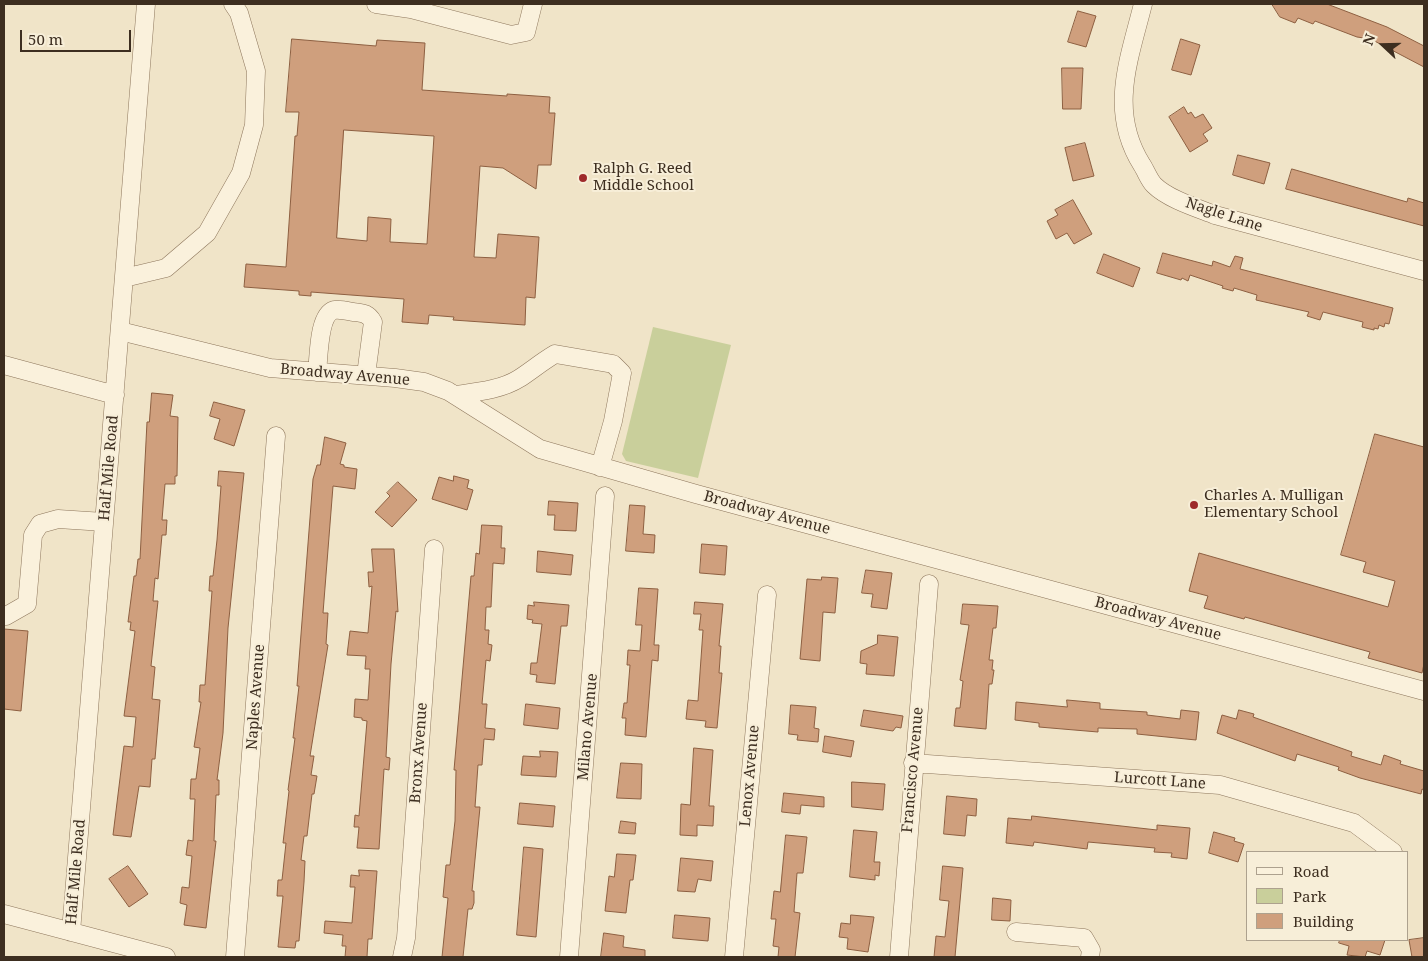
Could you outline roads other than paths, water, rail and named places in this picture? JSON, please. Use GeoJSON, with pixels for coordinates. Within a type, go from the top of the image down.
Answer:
{"type":"FeatureCollection","features":[{"type":"Feature","properties":{"kind":"street","name":"Half Mile Road"},"geometry":{"type":"LineString","coordinates":[[71,932],[146,4]]}},
{"type":"Feature","properties":{"kind":"street"},"geometry":{"type":"LineString","coordinates":[[124,278],[166,268],[200,238],[206,232],[241,174],[254,124],[256,71],[239,13],[233,4]]}},
{"type":"Feature","properties":{"kind":"street"},"geometry":{"type":"LineString","coordinates":[[376,4],[412,9],[511,35],[526,32],[533,4]]}},
{"type":"Feature","properties":{"kind":"street","name":"Nagle Lane"},"geometry":{"type":"LineString","coordinates":[[1143,4],[1122,94],[1125,124],[1133,152],[1154,185],[1185,204],[1215,215],[1424,271]]}},
{"type":"Feature","properties":{"kind":"street"},"geometry":{"type":"LineString","coordinates":[[317,372],[323,323],[327,315],[334,310],[366,313],[373,322],[366,375]]}},
{"type":"Feature","properties":{"kind":"street","name":"Broadway Avenue"},"geometry":{"type":"LineString","coordinates":[[120,331],[270,368],[366,375],[424,382],[455,395],[540,449],[1424,690]]}},
{"type":"Feature","properties":{"kind":"street"},"geometry":{"type":"LineString","coordinates":[[455,395],[491,390],[520,378],[534,366],[555,354],[613,364],[622,373],[613,421],[600,466]]}},
{"type":"Feature","properties":{"kind":"street"},"geometry":{"type":"LineString","coordinates":[[4,365],[115,394]]}},
{"type":"Feature","properties":{"kind":"street","name":"Naples Avenue"},"geometry":{"type":"LineString","coordinates":[[235,957],[276,436]]}},
{"type":"Feature","properties":{"kind":"street","name":"Milano Avenue"},"geometry":{"type":"LineString","coordinates":[[569,957],[605,496]]}},
{"type":"Feature","properties":{"kind":"street"},"geometry":{"type":"LineString","coordinates":[[6,616],[27,604],[33,535],[40,524],[58,519],[104,522]]}},
{"type":"Feature","properties":{"kind":"street","name":"Bronx Avenue"},"geometry":{"type":"LineString","coordinates":[[402,957],[406,938],[434,549]]}},
{"type":"Feature","properties":{"kind":"street","name":"Francisco Avenue"},"geometry":{"type":"LineString","coordinates":[[899,957],[913,763],[929,584]]}},
{"type":"Feature","properties":{"kind":"street","name":"Lenox Avenue"},"geometry":{"type":"LineString","coordinates":[[734,957],[767,595]]}},
{"type":"Feature","properties":{"kind":"street","name":"Lurcott Lane"},"geometry":{"type":"LineString","coordinates":[[913,763],[1220,785],[1354,823],[1392,851]]}},
{"type":"Feature","properties":{"kind":"street"},"geometry":{"type":"LineString","coordinates":[[4,914],[166,957]]}},
{"type":"Feature","properties":{"kind":"street"},"geometry":{"type":"LineString","coordinates":[[1016,932],[1084,938],[1091,950],[1090,957]]}},
{"type":"Feature","properties":{"kind":"place","name":"Ralph G. Reed Middle School"},"geometry":{"type":"Point","coordinates":[583,178]}},
{"type":"Feature","properties":{"kind":"place","name":"Charles A. Mulligan Elementary School"},"geometry":{"type":"Point","coordinates":[1194,505]}}]}
